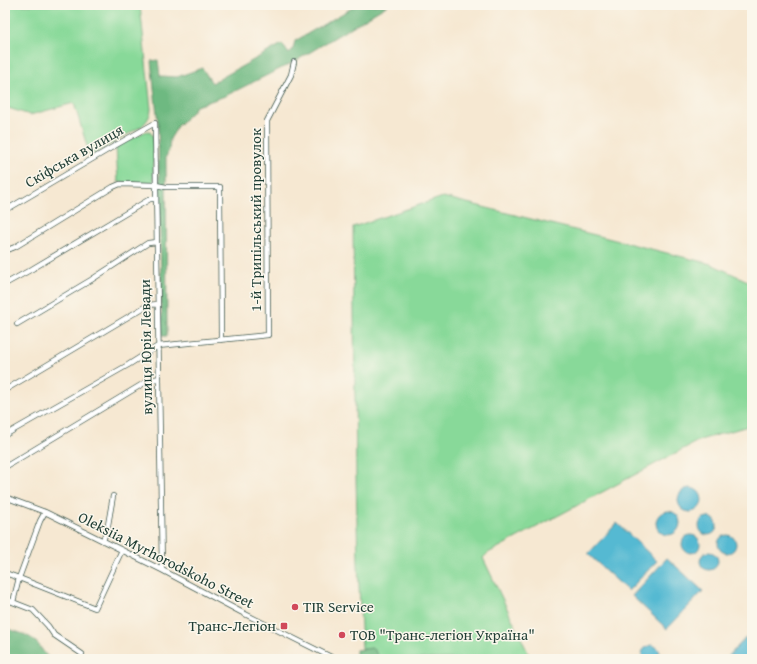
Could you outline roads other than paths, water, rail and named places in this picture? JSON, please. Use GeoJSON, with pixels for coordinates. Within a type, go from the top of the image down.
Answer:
{"type":"FeatureCollection","features":[{"type":"Feature","properties":{"kind":"street","name":"1-й Трипільський провулок"},"geometry":{"type":"LineString","coordinates":[[221,340],[268,335],[268,121],[291,75],[294,62]]}},
{"type":"Feature","properties":{"kind":"street","name":"вулиця Юрія Левади"},"geometry":{"type":"LineString","coordinates":[[155,123],[162,570]]}},
{"type":"Feature","properties":{"kind":"street","name":"Скіфська вулиця"},"geometry":{"type":"LineString","coordinates":[[5,209],[11,207],[155,123]]}},
{"type":"Feature","properties":{"kind":"street"},"geometry":{"type":"LineString","coordinates":[[5,251],[120,184],[156,185],[166,187],[220,187],[221,340],[158,346],[128,365],[5,435]]}},
{"type":"Feature","properties":{"kind":"street"},"geometry":{"type":"LineString","coordinates":[[5,284],[150,199],[156,199]]}},
{"type":"Feature","properties":{"kind":"street"},"geometry":{"type":"LineString","coordinates":[[17,324],[91,280],[148,243],[157,242]]}},
{"type":"Feature","properties":{"kind":"street"},"geometry":{"type":"LineString","coordinates":[[5,390],[148,305],[158,304]]}},
{"type":"Feature","properties":{"kind":"street"},"geometry":{"type":"LineString","coordinates":[[5,467],[146,382],[159,378]]}},
{"type":"Feature","properties":{"kind":"street"},"geometry":{"type":"LineString","coordinates":[[102,540],[108,525],[113,496]]}},
{"type":"Feature","properties":{"kind":"street","name":"Oleksiia Myrhorodskoho Street"},"geometry":{"type":"LineString","coordinates":[[5,497],[45,512],[335,659]]}},
{"type":"Feature","properties":{"kind":"street"},"geometry":{"type":"LineString","coordinates":[[13,602],[19,578],[40,521],[45,512]]}},
{"type":"Feature","properties":{"kind":"street"},"geometry":{"type":"LineString","coordinates":[[5,574],[19,578],[95,608],[122,550]]}},
{"type":"Feature","properties":{"kind":"street"},"geometry":{"type":"LineString","coordinates":[[5,599],[33,610],[54,635],[82,654]]}},
{"type":"Feature","properties":{"kind":"water"},"geometry":{"type":"Polygon","coordinates":[[[690,488],[699,491],[702,500],[699,509],[690,512],[681,509],[678,500],[681,491],[690,488]]]}},
{"type":"Feature","properties":{"kind":"water"},"geometry":{"type":"Polygon","coordinates":[[[668,511],[677,514],[680,523],[677,532],[668,535],[659,532],[656,523],[659,514],[668,511]]]}},
{"type":"Feature","properties":{"kind":"water"},"geometry":{"type":"Polygon","coordinates":[[[708,517],[714,520],[717,526],[714,532],[708,535],[702,532],[699,526],[702,520],[708,517]]]}},
{"type":"Feature","properties":{"kind":"water"},"geometry":{"type":"Polygon","coordinates":[[[617,523],[657,561],[628,591],[588,554],[617,523]]]}},
{"type":"Feature","properties":{"kind":"water"},"geometry":{"type":"Polygon","coordinates":[[[691,535],[695,536],[699,540],[699,548],[695,552],[691,553],[687,552],[683,548],[682,544],[683,540],[687,536],[691,535]]]}},
{"type":"Feature","properties":{"kind":"water"},"geometry":{"type":"Polygon","coordinates":[[[727,535],[733,538],[736,544],[733,550],[727,553],[721,550],[718,544],[721,538],[727,535]]]}},
{"type":"Feature","properties":{"kind":"water"},"geometry":{"type":"Polygon","coordinates":[[[709,552],[713,553],[717,557],[717,565],[713,569],[709,570],[705,569],[701,565],[700,561],[701,557],[705,553],[709,552]]]}},
{"type":"Feature","properties":{"kind":"water"},"geometry":{"type":"Polygon","coordinates":[[[667,558],[703,591],[667,629],[632,596],[667,558]]]}},
{"type":"Feature","properties":{"kind":"water"},"geometry":{"type":"Polygon","coordinates":[[[750,633],[752,634],[752,659],[726,659],[750,633]]]}},
{"type":"Feature","properties":{"kind":"water"},"geometry":{"type":"Polygon","coordinates":[[[651,645],[659,650],[659,659],[643,659],[643,650],[651,645]]]}},
{"type":"Feature","properties":{"kind":"place","name":"TIR Service"},"geometry":{"type":"Point","coordinates":[295,607]}},
{"type":"Feature","properties":{"kind":"place","name":"Транс-Легіон"},"geometry":{"type":"Point","coordinates":[284,626]}},
{"type":"Feature","properties":{"kind":"place","name":"ТОВ \"Транс-легіон Україна\""},"geometry":{"type":"Point","coordinates":[342,635]}}]}
